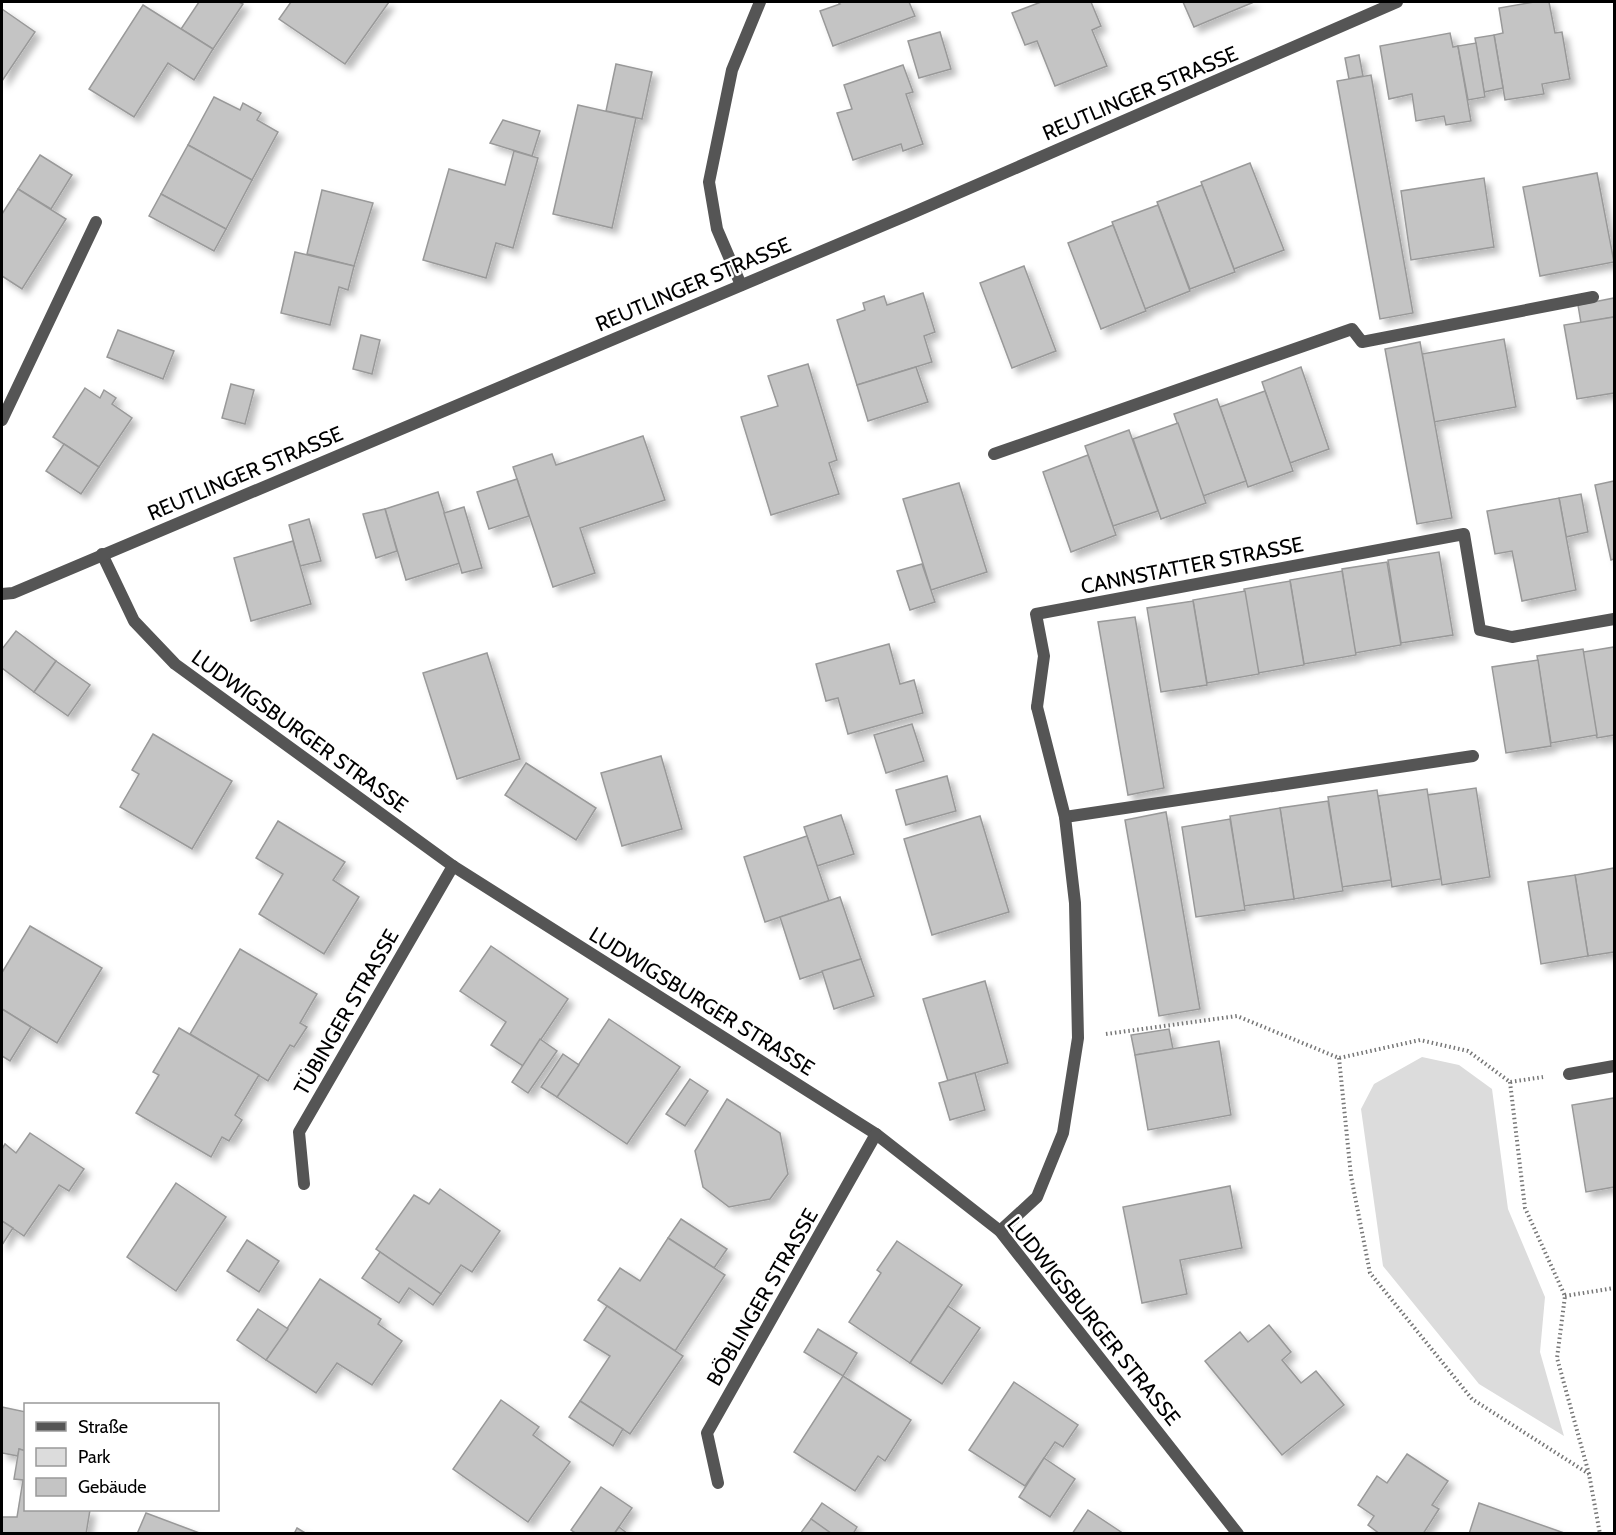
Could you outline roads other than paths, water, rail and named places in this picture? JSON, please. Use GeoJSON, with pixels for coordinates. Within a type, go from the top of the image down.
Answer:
{"type":"FeatureCollection","features":[{"type":"Feature","properties":{"kind":"street"},"geometry":{"type":"LineString","coordinates":[[741,285],[717,229],[709,182],[732,70],[760,2]]}},
{"type":"Feature","properties":{"kind":"street","name":"REUTLINGER STRASSE"},"geometry":{"type":"LineString","coordinates":[[2,594],[14,592],[741,285],[1397,2]]}},
{"type":"Feature","properties":{"kind":"street"},"geometry":{"type":"LineString","coordinates":[[2,420],[96,222]]}},
{"type":"Feature","properties":{"kind":"street"},"geometry":{"type":"LineString","coordinates":[[994,454],[1352,329],[1362,342],[1593,297]]}},
{"type":"Feature","properties":{"kind":"street","name":"CANNSTATTER STRASSE"},"geometry":{"type":"LineString","coordinates":[[1000,1231],[1037,1197],[1063,1133],[1078,1038],[1075,903],[1065,817],[1037,707],[1044,656],[1036,614],[1464,534],[1480,630],[1512,637],[1614,619]]}},
{"type":"Feature","properties":{"kind":"street","name":"LUDWIGSBURGER STRASSE"},"geometry":{"type":"LineString","coordinates":[[102,554],[134,621],[175,664],[453,866],[876,1134],[1000,1231],[1238,1533]]}},
{"type":"Feature","properties":{"kind":"street"},"geometry":{"type":"LineString","coordinates":[[1065,817],[1473,756]]}},
{"type":"Feature","properties":{"kind":"street","name":"TÜBINGER STRASSE"},"geometry":{"type":"LineString","coordinates":[[304,1184],[299,1132],[453,866]]}},
{"type":"Feature","properties":{"kind":"street"},"geometry":{"type":"LineString","coordinates":[[1569,1074],[1614,1066]]}},
{"type":"Feature","properties":{"kind":"street","name":"BÖBLINGER STRASSE"},"geometry":{"type":"LineString","coordinates":[[718,1483],[707,1433],[876,1134]]}}]}
